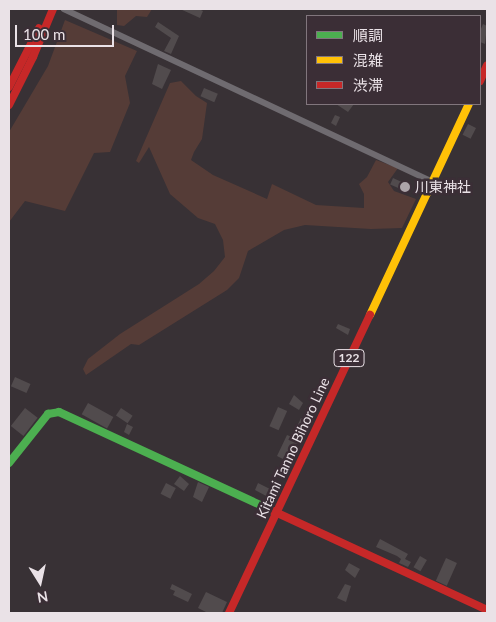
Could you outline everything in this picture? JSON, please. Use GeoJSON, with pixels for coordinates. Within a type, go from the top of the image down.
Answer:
{"type":"FeatureCollection","features":[{"type":"Feature","properties":{"kind":"main road"},"geometry":{"type":"LineString","coordinates":[[9,87],[48,9]]}},
{"type":"Feature","properties":{"kind":"main road"},"geometry":{"type":"LineString","coordinates":[[9,105],[33,57],[53,9]]}},
{"type":"Feature","properties":{"kind":"main road"},"geometry":{"type":"LineString","coordinates":[[481,79],[487,65]]}},
{"type":"Feature","properties":{"kind":"main road","name":"Kitami Tanno Bihoro Line"},"geometry":{"type":"LineString","coordinates":[[229,613],[469,105]]}},
{"type":"Feature","properties":{"kind":"main road"},"geometry":{"type":"LineString","coordinates":[[9,463],[48,414],[59,412],[487,610]]}},
{"type":"Feature","properties":{"kind":"street"},"geometry":{"type":"LineString","coordinates":[[64,9],[432,181]]}},
{"type":"Feature","properties":{"kind":"shaded area"},"geometry":{"type":"Polygon","coordinates":[[[117,9],[152,9],[147,17],[136,16],[124,26],[117,25],[117,9]]]}},
{"type":"Feature","properties":{"kind":"shaded area"},"geometry":{"type":"Polygon","coordinates":[[[65,20],[137,51],[125,76],[130,103],[110,152],[94,153],[65,211],[25,201],[9,222],[9,132],[48,66],[65,20]]]}},
{"type":"Feature","properties":{"kind":"shaded area"},"geometry":{"type":"Polygon","coordinates":[[[181,81],[196,96],[207,103],[202,139],[191,160],[213,175],[267,199],[272,184],[316,205],[364,208],[364,194],[359,184],[367,177],[376,160],[398,168],[388,182],[394,191],[416,199],[402,228],[371,229],[305,225],[284,230],[248,251],[239,278],[227,290],[139,345],[131,344],[86,375],[83,369],[88,359],[120,334],[199,284],[214,271],[225,257],[223,240],[215,224],[198,218],[170,194],[149,147],[139,163],[136,161],[170,83],[181,81]]]}},
{"type":"Feature","properties":{"kind":"building"},"geometry":{"type":"Polygon","coordinates":[[[180,9],[199,9],[203,11],[200,18],[180,9]]]}},
{"type":"Feature","properties":{"kind":"building"},"geometry":{"type":"Polygon","coordinates":[[[158,22],[179,36],[171,54],[164,51],[171,38],[155,27],[158,22]]]}},
{"type":"Feature","properties":{"kind":"building"},"geometry":{"type":"Polygon","coordinates":[[[483,24],[487,26],[485,44],[481,42],[483,24]]]}},
{"type":"Feature","properties":{"kind":"building"},"geometry":{"type":"Polygon","coordinates":[[[158,64],[171,70],[162,89],[152,84],[158,64]]]}},
{"type":"Feature","properties":{"kind":"building"},"geometry":{"type":"Polygon","coordinates":[[[204,88],[218,94],[214,102],[200,96],[204,88]]]}},
{"type":"Feature","properties":{"kind":"building"},"geometry":{"type":"Polygon","coordinates":[[[338,105],[353,105],[348,112],[338,105]]]}},
{"type":"Feature","properties":{"kind":"building"},"geometry":{"type":"Polygon","coordinates":[[[335,115],[340,117],[336,126],[331,123],[335,115]]]}},
{"type":"Feature","properties":{"kind":"building"},"geometry":{"type":"Polygon","coordinates":[[[468,124],[476,128],[471,139],[463,135],[468,124]]]}},
{"type":"Feature","properties":{"kind":"building"},"geometry":{"type":"Polygon","coordinates":[[[393,178],[404,183],[401,189],[390,184],[393,178]]]}},
{"type":"Feature","properties":{"kind":"building"},"geometry":{"type":"Polygon","coordinates":[[[338,324],[350,329],[348,335],[336,328],[338,324]]]}},
{"type":"Feature","properties":{"kind":"building"},"geometry":{"type":"Polygon","coordinates":[[[15,377],[31,384],[26,393],[11,386],[15,377]]]}},
{"type":"Feature","properties":{"kind":"building"},"geometry":{"type":"Polygon","coordinates":[[[321,390],[326,392],[320,403],[314,401],[321,390]]]}},
{"type":"Feature","properties":{"kind":"building"},"geometry":{"type":"Polygon","coordinates":[[[294,395],[303,403],[299,410],[289,404],[294,395]]]}},
{"type":"Feature","properties":{"kind":"building"},"geometry":{"type":"Polygon","coordinates":[[[88,403],[113,417],[107,428],[82,414],[88,403]]]}},
{"type":"Feature","properties":{"kind":"building"},"geometry":{"type":"Polygon","coordinates":[[[278,407],[287,411],[279,430],[269,426],[278,407]]]}},
{"type":"Feature","properties":{"kind":"building"},"geometry":{"type":"Polygon","coordinates":[[[25,408],[38,418],[23,436],[11,426],[25,408]]]}},
{"type":"Feature","properties":{"kind":"building"},"geometry":{"type":"Polygon","coordinates":[[[121,408],[133,416],[128,423],[116,415],[121,408]]]}},
{"type":"Feature","properties":{"kind":"building"},"geometry":{"type":"Polygon","coordinates":[[[301,418],[311,422],[304,439],[300,437],[298,444],[296,444],[287,461],[277,456],[287,435],[292,437],[301,418]]]}},
{"type":"Feature","properties":{"kind":"building"},"geometry":{"type":"Polygon","coordinates":[[[127,424],[133,427],[129,435],[124,432],[127,424]]]}},
{"type":"Feature","properties":{"kind":"building"},"geometry":{"type":"Polygon","coordinates":[[[180,476],[189,484],[184,491],[174,484],[180,476]]]}},
{"type":"Feature","properties":{"kind":"building"},"geometry":{"type":"Polygon","coordinates":[[[198,482],[209,487],[202,502],[193,497],[198,482]]]}},
{"type":"Feature","properties":{"kind":"building"},"geometry":{"type":"Polygon","coordinates":[[[166,483],[176,488],[170,499],[161,494],[166,483]]]}},
{"type":"Feature","properties":{"kind":"building"},"geometry":{"type":"Polygon","coordinates":[[[258,483],[276,492],[271,504],[266,501],[268,497],[255,490],[258,483]]]}},
{"type":"Feature","properties":{"kind":"building"},"geometry":{"type":"Polygon","coordinates":[[[380,539],[408,554],[405,559],[411,562],[408,567],[399,563],[401,559],[397,556],[376,547],[380,539]]]}},
{"type":"Feature","properties":{"kind":"building"},"geometry":{"type":"Polygon","coordinates":[[[420,556],[427,560],[420,571],[414,567],[420,556]]]}},
{"type":"Feature","properties":{"kind":"building"},"geometry":{"type":"Polygon","coordinates":[[[446,558],[457,563],[447,586],[436,581],[446,558]]]}},
{"type":"Feature","properties":{"kind":"building"},"geometry":{"type":"Polygon","coordinates":[[[349,563],[360,569],[355,578],[345,570],[349,563]]]}},
{"type":"Feature","properties":{"kind":"building"},"geometry":{"type":"Polygon","coordinates":[[[172,584],[192,594],[188,602],[173,595],[175,591],[170,589],[172,584]]]}},
{"type":"Feature","properties":{"kind":"building"},"geometry":{"type":"Polygon","coordinates":[[[345,584],[351,586],[346,602],[337,598],[345,584]]]}},
{"type":"Feature","properties":{"kind":"building"},"geometry":{"type":"Polygon","coordinates":[[[206,592],[227,602],[222,613],[208,613],[198,608],[206,592]]]}},
{"type":"Feature","properties":{"kind":"traffic: fast"},"geometry":{"type":"LineString","coordinates":[[9,463],[48,414],[59,412],[271,510]]}},
{"type":"Feature","properties":{"kind":"traffic: slow"},"geometry":{"type":"LineString","coordinates":[[370,315],[469,105]]}},
{"type":"Feature","properties":{"kind":"traffic: jam"},"geometry":{"type":"LineString","coordinates":[[9,105],[33,57],[53,9]]}},
{"type":"Feature","properties":{"kind":"traffic: jam"},"geometry":{"type":"LineString","coordinates":[[9,87],[39,28]]}},
{"type":"Feature","properties":{"kind":"traffic: jam"},"geometry":{"type":"LineString","coordinates":[[481,79],[487,65]]}},
{"type":"Feature","properties":{"kind":"traffic: jam"},"geometry":{"type":"LineString","coordinates":[[229,613],[370,315]]}},
{"type":"Feature","properties":{"kind":"traffic: jam"},"geometry":{"type":"LineString","coordinates":[[271,510],[487,610]]}},
{"type":"Feature","properties":{"kind":"place","name":"川東神社"},"geometry":{"type":"Point","coordinates":[405,187]}}]}
